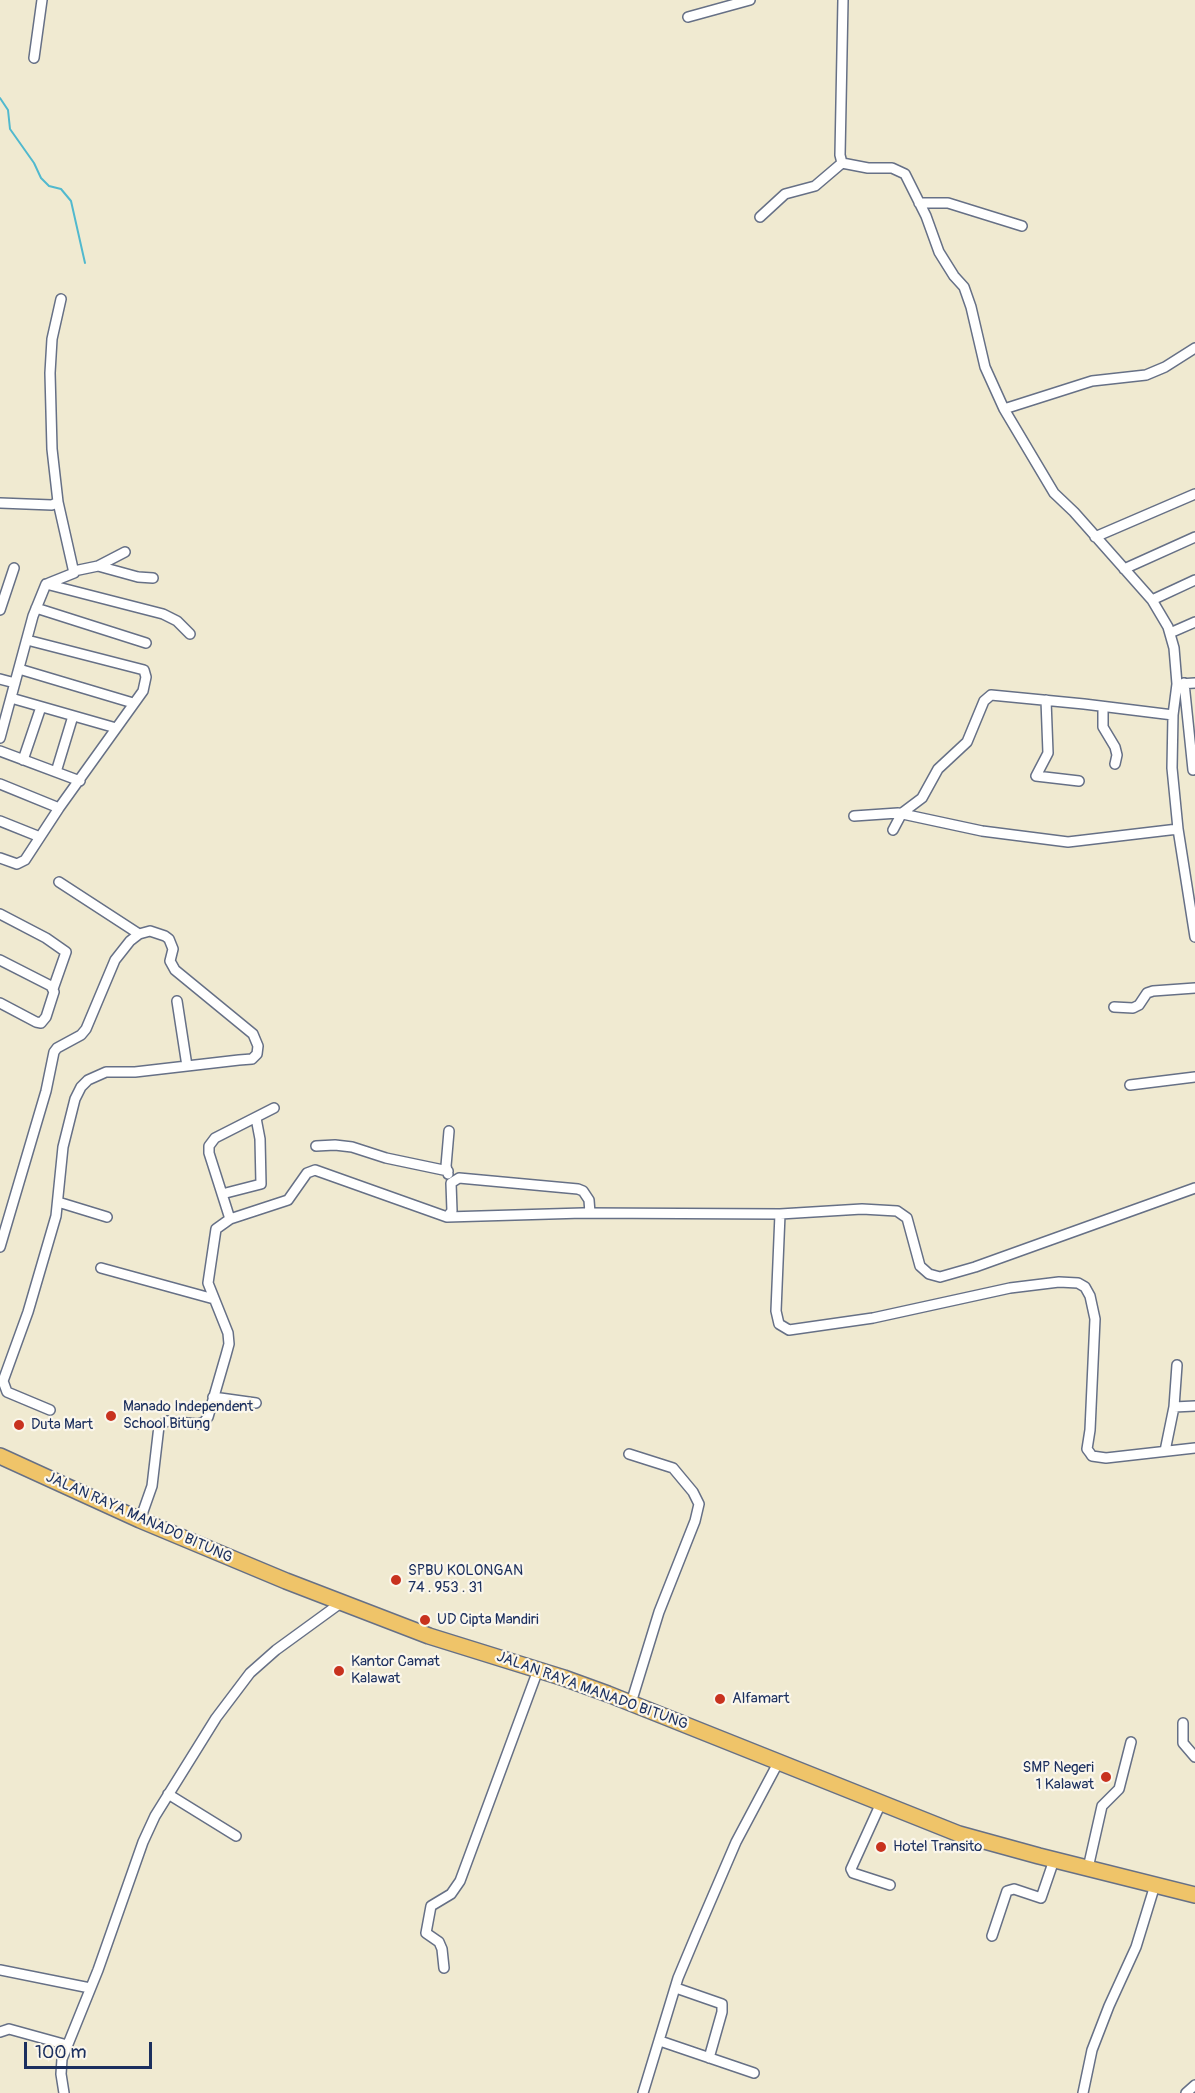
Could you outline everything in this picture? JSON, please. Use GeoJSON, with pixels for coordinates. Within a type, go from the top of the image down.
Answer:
{"type":"FeatureCollection","features":[{"type":"Feature","properties":{"kind":"highway","name":"JALAN RAYA MANADO BITUNG"},"geometry":{"type":"LineString","coordinates":[[0,1456],[248,1566],[429,1636],[538,1670],[631,1703],[959,1834],[1195,1895]]}},
{"type":"Feature","properties":{"kind":"street"},"geometry":{"type":"LineString","coordinates":[[34,58],[42,0]]}},
{"type":"Feature","properties":{"kind":"street"},"geometry":{"type":"LineString","coordinates":[[688,17],[750,0]]}},
{"type":"Feature","properties":{"kind":"street"},"geometry":{"type":"LineString","coordinates":[[842,163],[840,155],[843,0]]}},
{"type":"Feature","properties":{"kind":"street"},"geometry":{"type":"LineString","coordinates":[[842,163],[868,168],[892,168],[905,174],[920,203],[939,252],[964,287],[985,367],[1004,409],[1054,493],[1074,512],[1152,600],[1163,618],[1174,648],[1194,770]]}},
{"type":"Feature","properties":{"kind":"street"},"geometry":{"type":"LineString","coordinates":[[759,217],[785,194],[815,186],[842,163]]}},
{"type":"Feature","properties":{"kind":"street"},"geometry":{"type":"LineString","coordinates":[[920,203],[948,203],[1022,226]]}},
{"type":"Feature","properties":{"kind":"street"},"geometry":{"type":"LineString","coordinates":[[61,299],[52,339],[50,373],[52,449],[58,502],[74,571]]}},
{"type":"Feature","properties":{"kind":"street"},"geometry":{"type":"LineString","coordinates":[[1004,409],[1092,381],[1146,375],[1165,367],[1195,348]]}},
{"type":"Feature","properties":{"kind":"street"},"geometry":{"type":"LineString","coordinates":[[1095,537],[1195,494]]}},
{"type":"Feature","properties":{"kind":"street"},"geometry":{"type":"LineString","coordinates":[[0,503],[54,505],[58,502]]}},
{"type":"Feature","properties":{"kind":"street"},"geometry":{"type":"LineString","coordinates":[[1124,569],[1195,537]]}},
{"type":"Feature","properties":{"kind":"street"},"geometry":{"type":"LineString","coordinates":[[0,738],[44,586],[72,575],[74,571],[98,566],[125,552]]}},
{"type":"Feature","properties":{"kind":"street"},"geometry":{"type":"LineString","coordinates":[[98,566],[138,577],[153,578]]}},
{"type":"Feature","properties":{"kind":"street"},"geometry":{"type":"LineString","coordinates":[[0,610],[14,568]]}},
{"type":"Feature","properties":{"kind":"street"},"geometry":{"type":"LineString","coordinates":[[1152,600],[1195,580]]}},
{"type":"Feature","properties":{"kind":"street"},"geometry":{"type":"LineString","coordinates":[[48,584],[163,614],[177,621],[190,634]]}},
{"type":"Feature","properties":{"kind":"street"},"geometry":{"type":"LineString","coordinates":[[36,608],[146,643]]}},
{"type":"Feature","properties":{"kind":"street"},"geometry":{"type":"LineString","coordinates":[[1170,633],[1195,622]]}},
{"type":"Feature","properties":{"kind":"street"},"geometry":{"type":"LineString","coordinates":[[0,858],[17,864],[22,863],[143,691],[146,677],[144,670],[27,640]]}},
{"type":"Feature","properties":{"kind":"street"},"geometry":{"type":"LineString","coordinates":[[19,669],[133,703]]}},
{"type":"Feature","properties":{"kind":"street"},"geometry":{"type":"LineString","coordinates":[[0,679],[15,683]]}},
{"type":"Feature","properties":{"kind":"street"},"geometry":{"type":"LineString","coordinates":[[1180,684],[1195,683]]}},
{"type":"Feature","properties":{"kind":"street"},"geometry":{"type":"LineString","coordinates":[[1180,684],[1173,715],[1172,768],[1178,829],[1195,937]]}},
{"type":"Feature","properties":{"kind":"street"},"geometry":{"type":"LineString","coordinates":[[892,830],[901,814],[920,800],[938,769],[967,742],[987,697],[996,695],[1173,715]]}},
{"type":"Feature","properties":{"kind":"street"},"geometry":{"type":"LineString","coordinates":[[11,698],[116,728]]}},
{"type":"Feature","properties":{"kind":"street"},"geometry":{"type":"LineString","coordinates":[[1046,700],[1048,753],[1036,776],[1079,781]]}},
{"type":"Feature","properties":{"kind":"street"},"geometry":{"type":"LineString","coordinates":[[23,760],[41,707]]}},
{"type":"Feature","properties":{"kind":"street"},"geometry":{"type":"LineString","coordinates":[[1103,707],[1102,727],[1115,747],[1117,755],[1115,764]]}},
{"type":"Feature","properties":{"kind":"street"},"geometry":{"type":"LineString","coordinates":[[56,772],[72,716]]}},
{"type":"Feature","properties":{"kind":"street"},"geometry":{"type":"LineString","coordinates":[[0,751],[80,781]]}},
{"type":"Feature","properties":{"kind":"street"},"geometry":{"type":"LineString","coordinates":[[0,784],[59,808]]}},
{"type":"Feature","properties":{"kind":"street"},"geometry":{"type":"LineString","coordinates":[[854,816],[901,814],[982,831],[1061,841],[1101,839],[1178,829]]}},
{"type":"Feature","properties":{"kind":"street"},"geometry":{"type":"LineString","coordinates":[[0,821],[40,837]]}},
{"type":"Feature","properties":{"kind":"street"},"geometry":{"type":"LineString","coordinates":[[59,882],[139,934]]}},
{"type":"Feature","properties":{"kind":"street"},"geometry":{"type":"LineString","coordinates":[[0,914],[46,938],[66,952],[46,1017],[42,1023],[0,1003]]}},
{"type":"Feature","properties":{"kind":"street"},"geometry":{"type":"LineString","coordinates":[[0,1248],[46,1091],[54,1052],[81,1035],[86,1029],[115,960],[130,941],[139,934],[153,931],[169,939],[172,949],[170,961],[175,970],[253,1034],[257,1041],[257,1054],[252,1059],[135,1072],[106,1072],[88,1080],[81,1087],[75,1099],[67,1130],[58,1202],[28,1312],[1,1381],[7,1392],[50,1410]]}},
{"type":"Feature","properties":{"kind":"street"},"geometry":{"type":"LineString","coordinates":[[0,960],[53,989]]}},
{"type":"Feature","properties":{"kind":"street"},"geometry":{"type":"LineString","coordinates":[[1114,1006],[1129,1009],[1136,1007],[1147,993],[1153,991],[1195,988]]}},
{"type":"Feature","properties":{"kind":"street"},"geometry":{"type":"LineString","coordinates":[[177,1001],[187,1066]]}},
{"type":"Feature","properties":{"kind":"street"},"geometry":{"type":"LineString","coordinates":[[1130,1085],[1195,1077]]}},
{"type":"Feature","properties":{"kind":"street"},"geometry":{"type":"LineString","coordinates":[[230,1219],[209,1153],[209,1146],[215,1138],[274,1108]]}},
{"type":"Feature","properties":{"kind":"street"},"geometry":{"type":"LineString","coordinates":[[222,1194],[261,1184],[260,1139],[256,1118]]}},
{"type":"Feature","properties":{"kind":"street"},"geometry":{"type":"LineString","coordinates":[[447,1217],[452,1211],[446,1166],[449,1131]]}},
{"type":"Feature","properties":{"kind":"street"},"geometry":{"type":"LineString","coordinates":[[316,1146],[352,1147],[386,1158],[448,1171]]}},
{"type":"Feature","properties":{"kind":"street"},"geometry":{"type":"LineString","coordinates":[[140,1520],[152,1486],[159,1426],[167,1421],[198,1424],[204,1422],[208,1417],[229,1344],[228,1333],[208,1283],[214,1234],[218,1226],[230,1219],[288,1200],[307,1173],[315,1170],[447,1217],[590,1213],[780,1214],[862,1209],[897,1210],[907,1218],[920,1266],[929,1274],[939,1277],[975,1267],[1195,1188]]}},
{"type":"Feature","properties":{"kind":"street"},"geometry":{"type":"LineString","coordinates":[[450,1185],[452,1181],[459,1178],[578,1189],[584,1191],[589,1200],[590,1213]]}},
{"type":"Feature","properties":{"kind":"street"},"geometry":{"type":"LineString","coordinates":[[58,1202],[107,1217]]}},
{"type":"Feature","properties":{"kind":"street"},"geometry":{"type":"LineString","coordinates":[[780,1214],[776,1311],[779,1324],[789,1330],[873,1318],[1010,1288],[1070,1281],[1082,1285],[1090,1296],[1095,1319],[1088,1449],[1092,1456],[1106,1458],[1195,1448]]}},
{"type":"Feature","properties":{"kind":"street"},"geometry":{"type":"LineString","coordinates":[[101,1268],[214,1299]]}},
{"type":"Feature","properties":{"kind":"street"},"geometry":{"type":"LineString","coordinates":[[1165,1451],[1174,1407],[1177,1365]]}},
{"type":"Feature","properties":{"kind":"street"},"geometry":{"type":"LineString","coordinates":[[213,1397],[256,1403]]}},
{"type":"Feature","properties":{"kind":"street"},"geometry":{"type":"LineString","coordinates":[[1174,1407],[1195,1406]]}},
{"type":"Feature","properties":{"kind":"street"},"geometry":{"type":"LineString","coordinates":[[629,1454],[673,1468],[693,1491],[699,1504],[695,1521],[659,1612],[631,1703]]}},
{"type":"Feature","properties":{"kind":"street"},"geometry":{"type":"LineString","coordinates":[[64,2093],[61,2074],[62,2059],[143,1842],[155,1816],[216,1718],[250,1673],[276,1650],[342,1602]]}},
{"type":"Feature","properties":{"kind":"street"},"geometry":{"type":"LineString","coordinates":[[444,1968],[442,1949],[438,1942],[426,1933],[431,1906],[451,1894],[460,1881],[538,1670]]}},
{"type":"Feature","properties":{"kind":"street"},"geometry":{"type":"LineString","coordinates":[[1183,1723],[1183,1743],[1195,1756]]}},
{"type":"Feature","properties":{"kind":"street"},"geometry":{"type":"LineString","coordinates":[[1088,1868],[1102,1806],[1119,1789],[1131,1742]]}},
{"type":"Feature","properties":{"kind":"street"},"geometry":{"type":"LineString","coordinates":[[643,2093],[676,1988],[696,1935],[736,1842],[778,1763]]}},
{"type":"Feature","properties":{"kind":"street"},"geometry":{"type":"LineString","coordinates":[[168,1794],[236,1836]]}},
{"type":"Feature","properties":{"kind":"street"},"geometry":{"type":"LineString","coordinates":[[881,1803],[851,1869],[853,1873],[890,1885]]}},
{"type":"Feature","properties":{"kind":"street"},"geometry":{"type":"LineString","coordinates":[[992,1936],[1007,1891],[1014,1889],[1041,1898],[1054,1860]]}},
{"type":"Feature","properties":{"kind":"street"},"geometry":{"type":"LineString","coordinates":[[1083,2093],[1092,2050],[1136,1947],[1155,1885]]}},
{"type":"Feature","properties":{"kind":"street"},"geometry":{"type":"LineString","coordinates":[[0,1970],[90,1988]]}},
{"type":"Feature","properties":{"kind":"street"},"geometry":{"type":"LineString","coordinates":[[676,1988],[722,2004],[709,2058]]}},
{"type":"Feature","properties":{"kind":"street"},"geometry":{"type":"LineString","coordinates":[[0,2032],[9,2029],[67,2045]]}},
{"type":"Feature","properties":{"kind":"street"},"geometry":{"type":"LineString","coordinates":[[660,2042],[754,2073]]}},
{"type":"Feature","properties":{"kind":"street"},"geometry":{"type":"LineString","coordinates":[[1186,2093],[1195,2085]]}},
{"type":"Feature","properties":{"kind":"waterway"},"geometry":{"type":"LineString","coordinates":[[0,98],[8,110],[10,129],[34,163],[41,178],[49,186],[61,189],[71,201],[85,263]]}},
{"type":"Feature","properties":{"kind":"place","name":"Manado Independent School Bitung"},"geometry":{"type":"Point","coordinates":[111,1416]}},
{"type":"Feature","properties":{"kind":"place","name":"Duta Mart"},"geometry":{"type":"Point","coordinates":[19,1425]}},
{"type":"Feature","properties":{"kind":"place","name":"SPBU KOLONGAN 74 . 953 . 31"},"geometry":{"type":"Point","coordinates":[396,1580]}},
{"type":"Feature","properties":{"kind":"place","name":"UD Cipta Mandiri"},"geometry":{"type":"Point","coordinates":[425,1620]}},
{"type":"Feature","properties":{"kind":"place","name":"Kantor Camat Kalawat"},"geometry":{"type":"Point","coordinates":[339,1671]}},
{"type":"Feature","properties":{"kind":"place","name":"Alfamart"},"geometry":{"type":"Point","coordinates":[720,1699]}},
{"type":"Feature","properties":{"kind":"place","name":"SMP Negeri 1 Kalawat"},"geometry":{"type":"Point","coordinates":[1106,1777]}},
{"type":"Feature","properties":{"kind":"place","name":"Hotel Transito"},"geometry":{"type":"Point","coordinates":[881,1847]}}]}
